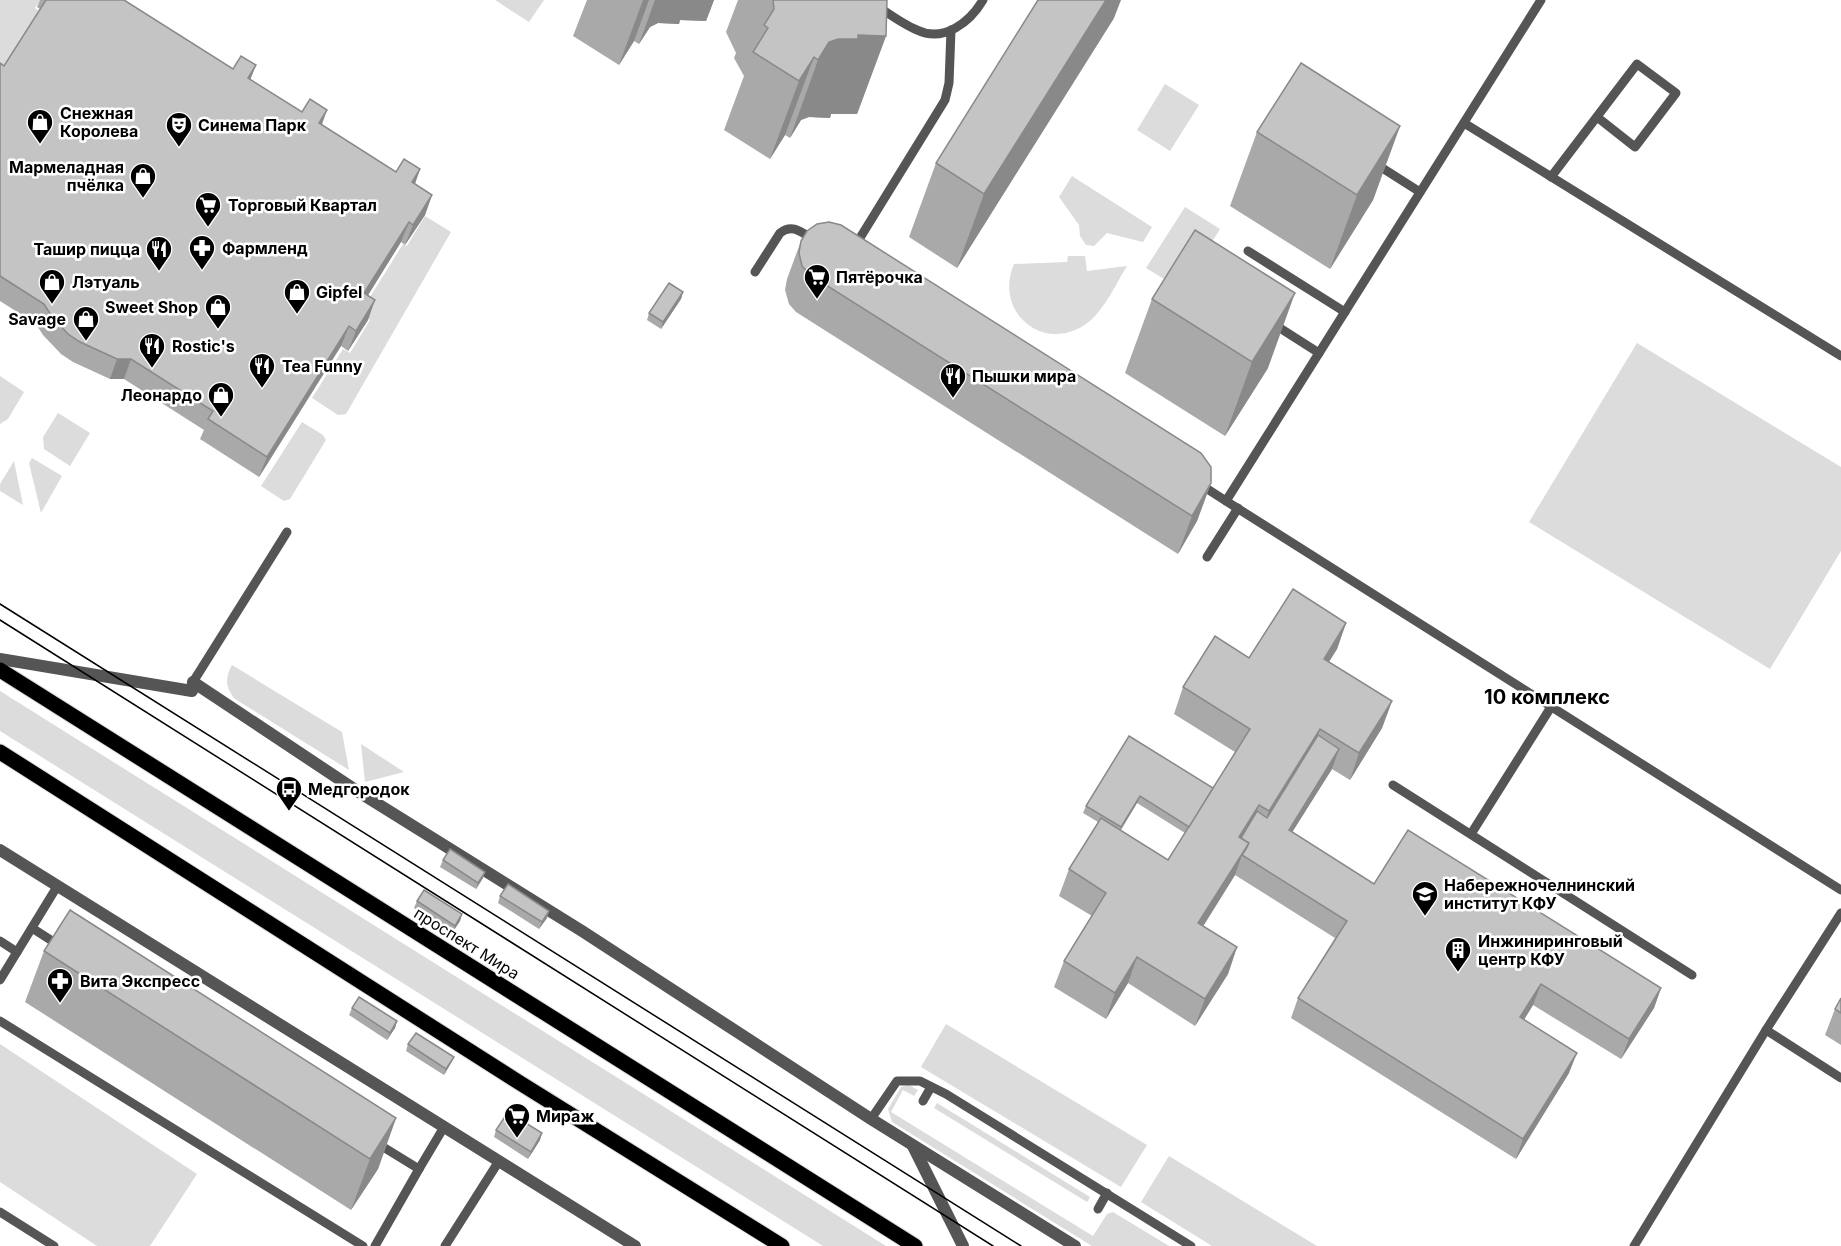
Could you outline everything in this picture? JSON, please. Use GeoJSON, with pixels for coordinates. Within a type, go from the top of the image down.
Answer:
{"type":"FeatureCollection","features":[{"type":"Feature","properties":{"kind":"main road","name":"проспект Мира"},"geometry":{"type":"LineString","coordinates":[[0,670],[915,1246]]}},
{"type":"Feature","properties":{"kind":"main road"},"geometry":{"type":"LineString","coordinates":[[0,752],[782,1246]]}},
{"type":"Feature","properties":{"kind":"street"},"geometry":{"type":"LineString","coordinates":[[0,659],[192,691],[193,682],[357,790],[582,931],[871,1119],[1075,1246]]}},
{"type":"Feature","properties":{"kind":"street"},"geometry":{"type":"LineString","coordinates":[[0,850],[634,1246]]}},
{"type":"Feature","properties":{"kind":"street"},"geometry":{"type":"LineString","coordinates":[[912,1145],[963,1246]]}},
{"type":"Feature","properties":{"kind":"lane"},"geometry":{"type":"LineString","coordinates":[[867,2],[918,31],[930,33],[951,30],[969,20],[983,0]]}},
{"type":"Feature","properties":{"kind":"lane"},"geometry":{"type":"LineString","coordinates":[[1226,501],[1541,0]]}},
{"type":"Feature","properties":{"kind":"lane"},"geometry":{"type":"LineString","coordinates":[[852,250],[945,100],[949,83],[951,30]]}},
{"type":"Feature","properties":{"kind":"lane"},"geometry":{"type":"LineString","coordinates":[[1551,177],[1637,64],[1676,93],[1635,147],[1597,117]]}},
{"type":"Feature","properties":{"kind":"lane"},"geometry":{"type":"LineString","coordinates":[[1464,123],[1841,356]]}},
{"type":"Feature","properties":{"kind":"lane"},"geometry":{"type":"LineString","coordinates":[[1372,161],[1420,192]]}},
{"type":"Feature","properties":{"kind":"lane"},"geometry":{"type":"LineString","coordinates":[[755,272],[780,233],[786,229],[795,228],[825,248]]}},
{"type":"Feature","properties":{"kind":"lane"},"geometry":{"type":"LineString","coordinates":[[1248,251],[1344,312]]}},
{"type":"Feature","properties":{"kind":"lane"},"geometry":{"type":"LineString","coordinates":[[1261,316],[1319,353]]}},
{"type":"Feature","properties":{"kind":"lane"},"geometry":{"type":"LineString","coordinates":[[1186,476],[1841,890]]}},
{"type":"Feature","properties":{"kind":"lane"},"geometry":{"type":"LineString","coordinates":[[1207,557],[1238,508]]}},
{"type":"Feature","properties":{"kind":"lane"},"geometry":{"type":"LineString","coordinates":[[193,682],[287,532]]}},
{"type":"Feature","properties":{"kind":"lane"},"geometry":{"type":"LineString","coordinates":[[1471,834],[1551,707]]}},
{"type":"Feature","properties":{"kind":"lane"},"geometry":{"type":"LineString","coordinates":[[1393,785],[1692,975]]}},
{"type":"Feature","properties":{"kind":"lane"},"geometry":{"type":"LineString","coordinates":[[0,980],[58,885]]}},
{"type":"Feature","properties":{"kind":"lane"},"geometry":{"type":"LineString","coordinates":[[1634,1246],[1766,1030],[1841,913]]}},
{"type":"Feature","properties":{"kind":"lane"},"geometry":{"type":"LineString","coordinates":[[32,928],[72,954]]}},
{"type":"Feature","properties":{"kind":"lane"},"geometry":{"type":"LineString","coordinates":[[0,941],[17,952]]}},
{"type":"Feature","properties":{"kind":"lane"},"geometry":{"type":"LineString","coordinates":[[0,1021],[363,1246]]}},
{"type":"Feature","properties":{"kind":"lane"},"geometry":{"type":"LineString","coordinates":[[1766,1030],[1841,1078]]}},
{"type":"Feature","properties":{"kind":"lane"},"geometry":{"type":"LineString","coordinates":[[871,1119],[897,1081],[920,1081],[946,1094],[1191,1246]]}},
{"type":"Feature","properties":{"kind":"lane"},"geometry":{"type":"LineString","coordinates":[[923,1101],[931,1087]]}},
{"type":"Feature","properties":{"kind":"lane"},"geometry":{"type":"LineString","coordinates":[[375,1246],[444,1126]]}},
{"type":"Feature","properties":{"kind":"lane"},"geometry":{"type":"LineString","coordinates":[[368,1137],[419,1169]]}},
{"type":"Feature","properties":{"kind":"lane"},"geometry":{"type":"LineString","coordinates":[[446,1246],[499,1161]]}},
{"type":"Feature","properties":{"kind":"lane"},"geometry":{"type":"LineString","coordinates":[[1098,1209],[1107,1193]]}},
{"type":"Feature","properties":{"kind":"lane"},"geometry":{"type":"LineString","coordinates":[[0,1212],[54,1246]]}},
{"type":"Feature","properties":{"kind":"shaded area"},"geometry":{"type":"Polygon","coordinates":[[[0,0],[40,0],[35,8],[41,12],[0,78],[0,0]]]}},
{"type":"Feature","properties":{"kind":"shaded area"},"geometry":{"type":"Polygon","coordinates":[[[495,0],[544,0],[529,22],[495,0]]]}},
{"type":"Feature","properties":{"kind":"shaded area"},"geometry":{"type":"Polygon","coordinates":[[[1165,84],[1199,105],[1170,151],[1137,130],[1165,84]]]}},
{"type":"Feature","properties":{"kind":"shaded area"},"geometry":{"type":"Polygon","coordinates":[[[1072,176],[1152,227],[1143,242],[1107,233],[1094,246],[1086,245],[1080,236],[1079,225],[1059,197],[1072,176]]]}},
{"type":"Feature","properties":{"kind":"shaded area"},"geometry":{"type":"Polygon","coordinates":[[[1185,207],[1220,229],[1182,290],[1146,268],[1185,207]]]}},
{"type":"Feature","properties":{"kind":"shaded area"},"geometry":{"type":"Polygon","coordinates":[[[425,216],[451,232],[346,414],[338,415],[312,398],[343,349],[350,353],[370,320],[360,313],[403,244],[407,246],[425,216]]]}},
{"type":"Feature","properties":{"kind":"shaded area"},"geometry":{"type":"Polygon","coordinates":[[[1068,256],[1085,256],[1087,271],[1127,266],[1103,307],[1083,326],[1067,333],[1051,334],[1037,330],[1025,322],[1016,311],[1010,297],[1009,281],[1014,264],[1067,262],[1068,256]]]}},
{"type":"Feature","properties":{"kind":"shaded area"},"geometry":{"type":"Polygon","coordinates":[[[1637,343],[1841,467],[1841,551],[1770,669],[1529,522],[1637,343]]]}},
{"type":"Feature","properties":{"kind":"shaded area"},"geometry":{"type":"Polygon","coordinates":[[[0,376],[24,392],[8,419],[0,424],[0,376]]]}},
{"type":"Feature","properties":{"kind":"shaded area"},"geometry":{"type":"Polygon","coordinates":[[[58,413],[90,433],[70,466],[44,449],[43,437],[58,413]]]}},
{"type":"Feature","properties":{"kind":"shaded area"},"geometry":{"type":"Polygon","coordinates":[[[302,422],[323,435],[326,440],[290,499],[284,501],[261,486],[302,422]]]}},
{"type":"Feature","properties":{"kind":"shaded area"},"geometry":{"type":"Polygon","coordinates":[[[32,458],[62,476],[41,513],[29,463],[32,458]]]}},
{"type":"Feature","properties":{"kind":"shaded area"},"geometry":{"type":"Polygon","coordinates":[[[14,461],[23,505],[0,491],[0,484],[14,461]]]}},
{"type":"Feature","properties":{"kind":"shaded area"},"geometry":{"type":"Polygon","coordinates":[[[232,665],[342,732],[349,770],[235,699],[227,682],[232,665]]]}},
{"type":"Feature","properties":{"kind":"shaded area"},"geometry":{"type":"Polygon","coordinates":[[[0,691],[886,1246],[823,1246],[0,731],[0,691]]]}},
{"type":"Feature","properties":{"kind":"shaded area"},"geometry":{"type":"Polygon","coordinates":[[[361,744],[404,772],[365,782],[361,744]]]}},
{"type":"Feature","properties":{"kind":"shaded area"},"geometry":{"type":"Polygon","coordinates":[[[946,1024],[1147,1145],[1121,1187],[921,1067],[946,1024]]]}},
{"type":"Feature","properties":{"kind":"shaded area"},"geometry":{"type":"Polygon","coordinates":[[[0,1044],[197,1174],[150,1246],[97,1246],[0,1182],[0,1044]]]}},
{"type":"Feature","properties":{"kind":"shaded area"},"geometry":{"type":"Polygon","coordinates":[[[909,1085],[918,1090],[914,1096],[903,1090],[891,1112],[1093,1236],[1107,1214],[1113,1212],[1169,1246],[1092,1246],[892,1122],[888,1109],[901,1087],[909,1085]]]}},
{"type":"Feature","properties":{"kind":"shaded area"},"geometry":{"type":"Polygon","coordinates":[[[937,1103],[1090,1197],[1087,1202],[934,1108],[937,1103]]]}},
{"type":"Feature","properties":{"kind":"shaded area"},"geometry":{"type":"Polygon","coordinates":[[[1169,1156],[1317,1246],[1212,1246],[1141,1202],[1169,1156]]]}},
{"type":"Feature","properties":{"kind":"building","name":"Торговый Квартал"},"geometry":{"type":"Polygon","coordinates":[[[46,0],[124,0],[233,69],[241,56],[256,65],[248,78],[302,112],[310,99],[327,110],[319,123],[396,172],[404,159],[420,169],[412,182],[432,195],[413,225],[409,222],[364,293],[375,300],[356,331],[349,326],[267,457],[208,419],[213,411],[131,359],[117,359],[68,334],[44,304],[0,276],[0,63],[4,66],[46,0]]]}},
{"type":"Feature","properties":{"kind":"building"},"geometry":{"type":"Polygon","coordinates":[[[773,0],[887,0],[886,36],[858,35],[858,39],[838,39],[829,42],[818,60],[814,57],[799,81],[753,52],[768,28],[764,25],[774,9],[773,0]]]}},
{"type":"Feature","properties":{"kind":"building"},"geometry":{"type":"Polygon","coordinates":[[[1038,0],[1106,0],[984,194],[936,163],[1038,0]]]}},
{"type":"Feature","properties":{"kind":"building"},"geometry":{"type":"Polygon","coordinates":[[[1301,63],[1400,126],[1357,195],[1257,132],[1301,63]]]}},
{"type":"Feature","properties":{"kind":"building"},"geometry":{"type":"Polygon","coordinates":[[[829,222],[841,225],[1201,453],[1211,467],[1211,483],[1192,516],[810,275],[802,266],[799,253],[801,241],[807,231],[817,224],[829,222]]]}},
{"type":"Feature","properties":{"kind":"building"},"geometry":{"type":"Polygon","coordinates":[[[1195,230],[1295,293],[1252,362],[1152,299],[1195,230]]]}},
{"type":"Feature","properties":{"kind":"building"},"geometry":{"type":"Polygon","coordinates":[[[669,283],[683,292],[663,322],[649,313],[669,283]]]}},
{"type":"Feature","properties":{"kind":"building"},"geometry":{"type":"Polygon","coordinates":[[[1293,589],[1346,623],[1324,659],[1392,701],[1359,753],[1320,729],[1269,811],[1259,805],[1239,837],[1249,843],[1198,923],[1237,947],[1205,999],[1137,957],[1115,993],[1064,961],[1106,893],[1069,869],[1101,818],[1168,860],[1250,729],[1183,687],[1215,636],[1249,658],[1293,589]]]}},
{"type":"Feature","properties":{"kind":"building","name":"Инжиниринговый центр КФУ"},"geometry":{"type":"Polygon","coordinates":[[[1318,735],[1339,749],[1289,830],[1374,884],[1408,830],[1661,988],[1629,1039],[1541,984],[1520,1017],[1577,1053],[1523,1139],[1298,998],[1347,921],[1242,855],[1249,843],[1241,838],[1257,811],[1267,818],[1318,735]]]}},
{"type":"Feature","properties":{"kind":"building"},"geometry":{"type":"Polygon","coordinates":[[[1129,736],[1213,788],[1189,827],[1140,796],[1121,827],[1086,806],[1129,736]]]}},
{"type":"Feature","properties":{"kind":"building"},"geometry":{"type":"Polygon","coordinates":[[[450,849],[485,872],[478,883],[443,860],[450,849]]]}},
{"type":"Feature","properties":{"kind":"building"},"geometry":{"type":"Polygon","coordinates":[[[508,884],[549,911],[542,922],[500,896],[508,884]]]}},
{"type":"Feature","properties":{"kind":"building"},"geometry":{"type":"Polygon","coordinates":[[[424,890],[462,914],[455,926],[417,901],[424,890]]]}},
{"type":"Feature","properties":{"kind":"building"},"geometry":{"type":"Polygon","coordinates":[[[70,910],[396,1118],[370,1159],[44,951],[70,910]]]}},
{"type":"Feature","properties":{"kind":"building"},"geometry":{"type":"Polygon","coordinates":[[[359,997],[397,1021],[390,1033],[352,1008],[359,997]]]}},
{"type":"Feature","properties":{"kind":"building"},"geometry":{"type":"Polygon","coordinates":[[[1841,998],[1841,1013],[1835,1009],[1841,998]]]}},
{"type":"Feature","properties":{"kind":"building"},"geometry":{"type":"Polygon","coordinates":[[[416,1033],[454,1057],[446,1069],[408,1044],[416,1033]]]}},
{"type":"Feature","properties":{"kind":"building","name":"Мираж"},"geometry":{"type":"Polygon","coordinates":[[[508,1112],[542,1133],[531,1152],[496,1130],[508,1112]]]}},
{"type":"Feature","properties":{"kind":"tram line"},"geometry":{"type":"LineString","coordinates":[[0,604],[1021,1246]]}},
{"type":"Feature","properties":{"kind":"tram line"},"geometry":{"type":"LineString","coordinates":[[0,620],[993,1246]]}},
{"type":"Feature","properties":{"kind":"place","name":"Снежная Королева"},"geometry":{"type":"Point","coordinates":[40,145]}},
{"type":"Feature","properties":{"kind":"place","name":"Синема Парк"},"geometry":{"type":"Point","coordinates":[179,148]}},
{"type":"Feature","properties":{"kind":"place","name":"Мармеладная пчёлка"},"geometry":{"type":"Point","coordinates":[143,199]}},
{"type":"Feature","properties":{"kind":"place","name":"Торговый Квартал"},"geometry":{"type":"Point","coordinates":[208,228]}},
{"type":"Feature","properties":{"kind":"place","name":"Фармленд"},"geometry":{"type":"Point","coordinates":[202,271]}},
{"type":"Feature","properties":{"kind":"place","name":"Ташир пицца"},"geometry":{"type":"Point","coordinates":[159,272]}},
{"type":"Feature","properties":{"kind":"place","name":"Пятёрочка"},"geometry":{"type":"Point","coordinates":[817,300]}},
{"type":"Feature","properties":{"kind":"place","name":"Лэтуаль"},"geometry":{"type":"Point","coordinates":[52,305]}},
{"type":"Feature","properties":{"kind":"place","name":"Gipfel"},"geometry":{"type":"Point","coordinates":[297,315]}},
{"type":"Feature","properties":{"kind":"place","name":"Sweet Shop"},"geometry":{"type":"Point","coordinates":[218,330]}},
{"type":"Feature","properties":{"kind":"place","name":"Savage"},"geometry":{"type":"Point","coordinates":[86,342]}},
{"type":"Feature","properties":{"kind":"place","name":"Rostiс's"},"geometry":{"type":"Point","coordinates":[152,369]}},
{"type":"Feature","properties":{"kind":"place","name":"Tea Funny"},"geometry":{"type":"Point","coordinates":[262,389]}},
{"type":"Feature","properties":{"kind":"place","name":"Пышки мира"},"geometry":{"type":"Point","coordinates":[953,399]}},
{"type":"Feature","properties":{"kind":"place","name":"Леонардо"},"geometry":{"type":"Point","coordinates":[221,418]}},
{"type":"Feature","properties":{"kind":"place","name":"Медгородок"},"geometry":{"type":"Point","coordinates":[289,812]}},
{"type":"Feature","properties":{"kind":"place","name":"Набережночелнинский институт КФУ"},"geometry":{"type":"Point","coordinates":[1425,917]}},
{"type":"Feature","properties":{"kind":"place","name":"Инжиниринговый центр КФУ"},"geometry":{"type":"Point","coordinates":[1458,973]}},
{"type":"Feature","properties":{"kind":"place","name":"Вита Экспресс"},"geometry":{"type":"Point","coordinates":[60,1004]}},
{"type":"Feature","properties":{"kind":"place","name":"Мираж"},"geometry":{"type":"Point","coordinates":[517,1139]}},
{"type":"Feature","properties":{"kind":"district","name":"10 комплекс"},"geometry":{"type":"Point","coordinates":[1547,697]}}]}
